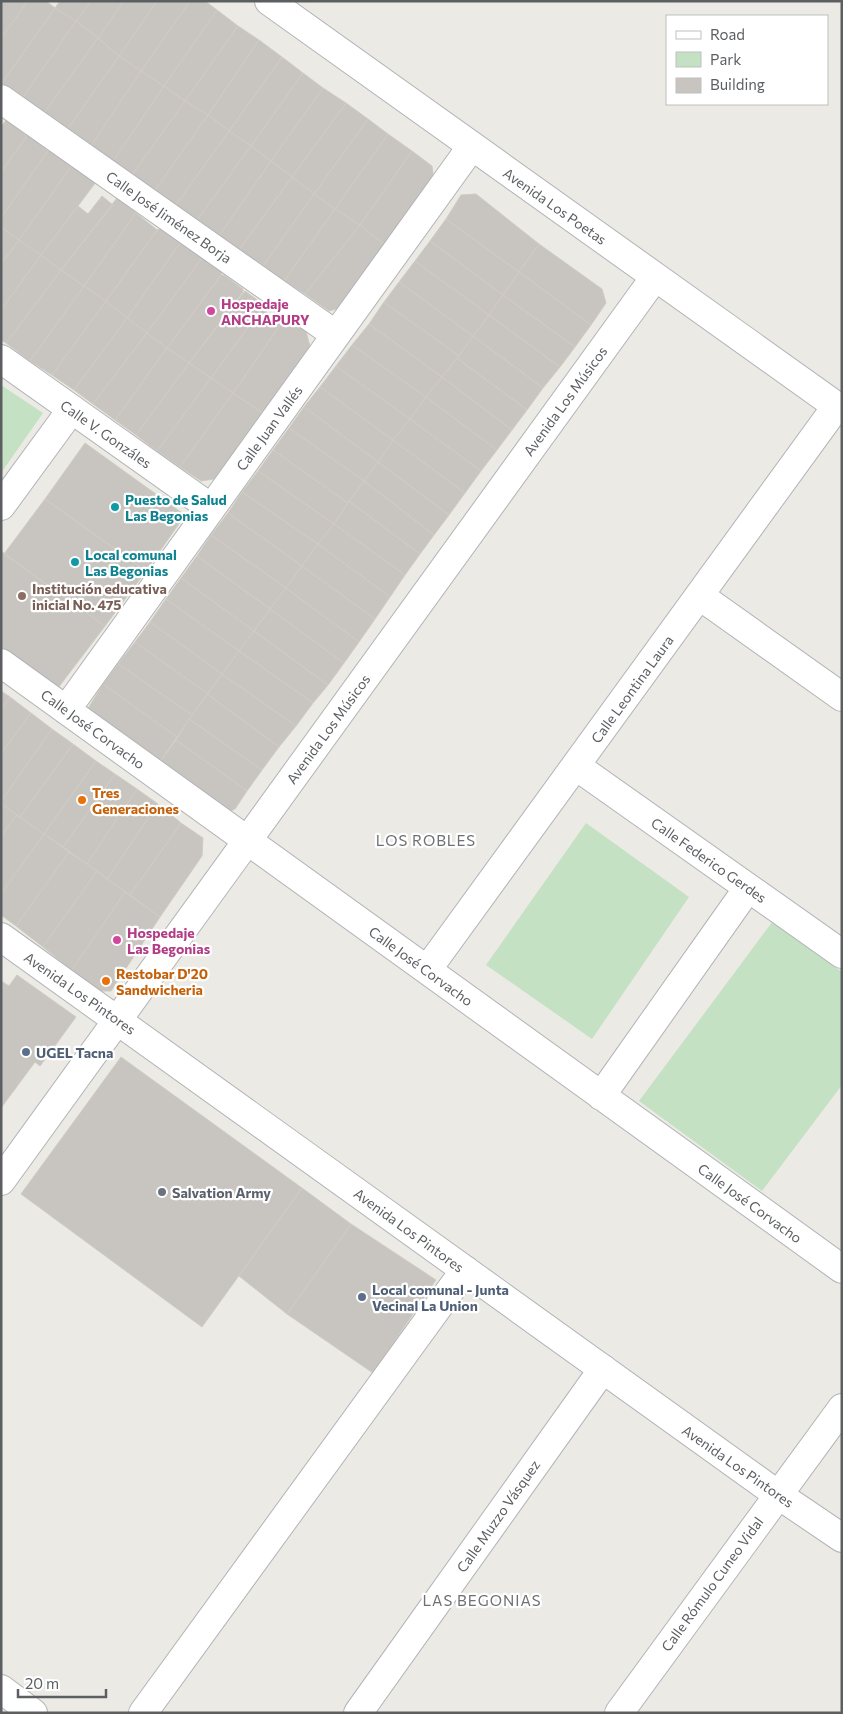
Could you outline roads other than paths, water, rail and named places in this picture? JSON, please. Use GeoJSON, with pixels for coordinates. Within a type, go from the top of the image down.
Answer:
{"type":"FeatureCollection","features":[{"type":"Feature","properties":{"kind":"street","name":"Avenida Los Poetas"},"geometry":{"type":"LineString","coordinates":[[269,1],[839,409]]}},
{"type":"Feature","properties":{"kind":"street","name":"Calle José Jiménez Borja"},"geometry":{"type":"LineString","coordinates":[[1,99],[336,335]]}},
{"type":"Feature","properties":{"kind":"street","name":"Calle Juan Vallés"},"geometry":{"type":"LineString","coordinates":[[66,710],[472,146]]}},
{"type":"Feature","properties":{"kind":"street","name":"Avenida Los Músicos"},"geometry":{"type":"LineString","coordinates":[[1,1181],[655,277]]}},
{"type":"Feature","properties":{"kind":"street","name":"Calle V. Gonzáles"},"geometry":{"type":"LineString","coordinates":[[1,360],[212,508]]}},
{"type":"Feature","properties":{"kind":"street"},"geometry":{"type":"LineString","coordinates":[[1,506],[72,409]]}},
{"type":"Feature","properties":{"kind":"street","name":"Calle Leontina Laura"},"geometry":{"type":"LineString","coordinates":[[427,970],[839,409]]}},
{"type":"Feature","properties":{"kind":"street"},"geometry":{"type":"LineString","coordinates":[[700,596],[842,697]]}},
{"type":"Feature","properties":{"kind":"street","name":"Calle José Corvacho"},"geometry":{"type":"LineString","coordinates":[[1,663],[842,1269]]}},
{"type":"Feature","properties":{"kind":"street","name":"Calle Federico Gerdes"},"geometry":{"type":"LineString","coordinates":[[576,766],[842,954]]}},
{"type":"Feature","properties":{"kind":"street"},"geometry":{"type":"LineString","coordinates":[[601,1096],[748,888]]}},
{"type":"Feature","properties":{"kind":"street","name":"Avenida Los Pintores"},"geometry":{"type":"LineString","coordinates":[[1,937],[118,1019],[777,1494],[842,1538]]}},
{"type":"Feature","properties":{"kind":"street"},"geometry":{"type":"LineString","coordinates":[[143,1713],[465,1270]]}},
{"type":"Feature","properties":{"kind":"street","name":"Calle Muzzo Vásquez"},"geometry":{"type":"LineString","coordinates":[[358,1713],[603,1369]]}},
{"type":"Feature","properties":{"kind":"street","name":"Calle Rómulo Cuneo Vidal"},"geometry":{"type":"LineString","coordinates":[[619,1713],[777,1494],[842,1408]]}},
{"type":"Feature","properties":{"kind":"street"},"geometry":{"type":"LineString","coordinates":[[1,1690],[33,1713]]}},
{"type":"Feature","properties":{"kind":"place","name":"Hospedaje ANCHAPURY"},"geometry":{"type":"Point","coordinates":[211,311]}},
{"type":"Feature","properties":{"kind":"place","name":"Puesto de Salud Las Begonias"},"geometry":{"type":"Point","coordinates":[115,507]}},
{"type":"Feature","properties":{"kind":"place","name":"Local comunal Las Begonias"},"geometry":{"type":"Point","coordinates":[75,562]}},
{"type":"Feature","properties":{"kind":"place","name":"Institución educativa inicial No. 475"},"geometry":{"type":"Point","coordinates":[22,596]}},
{"type":"Feature","properties":{"kind":"place","name":"Tres Generaciones"},"geometry":{"type":"Point","coordinates":[82,800]}},
{"type":"Feature","properties":{"kind":"place","name":"Hospedaje Las Begonias"},"geometry":{"type":"Point","coordinates":[117,940]}},
{"type":"Feature","properties":{"kind":"place","name":"Restobar D'20 Sandwicheria"},"geometry":{"type":"Point","coordinates":[106,981]}},
{"type":"Feature","properties":{"kind":"place","name":"UGEL Tacna"},"geometry":{"type":"Point","coordinates":[26,1052]}},
{"type":"Feature","properties":{"kind":"place","name":"Salvation Army"},"geometry":{"type":"Point","coordinates":[162,1192]}},
{"type":"Feature","properties":{"kind":"place","name":"Local comunal - Junta Vecinal La Union"},"geometry":{"type":"Point","coordinates":[362,1297]}},
{"type":"Feature","properties":{"kind":"district","name":"LOS ROBLES"},"geometry":{"type":"Point","coordinates":[426,840]}},
{"type":"Feature","properties":{"kind":"district","name":"LAS BEGONIAS"},"geometry":{"type":"Point","coordinates":[482,1600]}}]}
